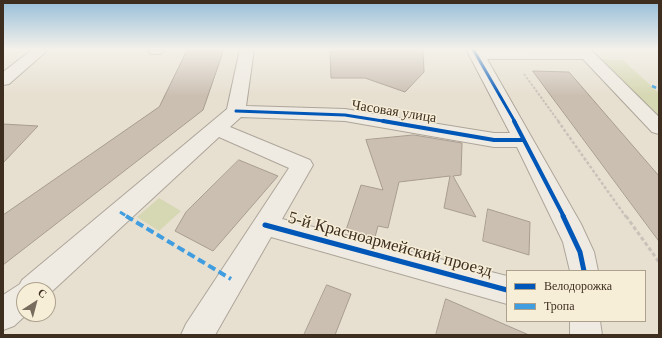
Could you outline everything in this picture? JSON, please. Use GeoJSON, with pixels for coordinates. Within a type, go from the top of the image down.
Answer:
{"type":"FeatureCollection","features":[{"type":"Feature","properties":{"kind":"street"},"geometry":{"type":"LineString","coordinates":[[3,80],[22,65]]}},
{"type":"Feature","properties":{"kind":"street"},"geometry":{"type":"LineString","coordinates":[[41,282],[236,111],[244,65]]}},
{"type":"Feature","properties":{"kind":"street"},"geometry":{"type":"LineString","coordinates":[[482,65],[524,140],[572,235],[584,263],[584,270]]}},
{"type":"Feature","properties":{"kind":"street"},"geometry":{"type":"LineString","coordinates":[[598,65],[659,128]]}},
{"type":"Feature","properties":{"kind":"street","name":"Часовая улица"},"geometry":{"type":"LineString","coordinates":[[236,111],[344,115],[494,140],[524,140]]}},
{"type":"Feature","properties":{"kind":"street"},"geometry":{"type":"LineString","coordinates":[[197,335],[302,164],[216,128]]}},
{"type":"Feature","properties":{"kind":"street","name":"5-й Красноармейский проезд"},"geometry":{"type":"LineString","coordinates":[[265,225],[506,290]]}},
{"type":"Feature","properties":{"kind":"street"},"geometry":{"type":"LineString","coordinates":[[3,315],[16,304]]}},
{"type":"Feature","properties":{"kind":"street"},"geometry":{"type":"LineString","coordinates":[[585,322],[586,335]]}},
{"type":"Feature","properties":{"kind":"path"},"geometry":{"type":"LineString","coordinates":[[517,65],[659,262]]}},
{"type":"Feature","properties":{"kind":"green space"},"geometry":{"type":"Polygon","coordinates":[[[602,65],[628,65],[659,93],[659,123],[602,65]]]}},
{"type":"Feature","properties":{"kind":"green space"},"geometry":{"type":"Polygon","coordinates":[[[159,198],[181,211],[159,231],[137,217],[159,198]]]}},
{"type":"Feature","properties":{"kind":"building"},"geometry":{"type":"Polygon","coordinates":[[[180,65],[219,65],[203,110],[3,265],[3,215],[159,107],[180,65]]]}},
{"type":"Feature","properties":{"kind":"building"},"geometry":{"type":"Polygon","coordinates":[[[331,65],[424,65],[424,72],[405,92],[365,78],[331,78],[331,65]]]}},
{"type":"Feature","properties":{"kind":"building"},"geometry":{"type":"Polygon","coordinates":[[[533,71],[569,72],[659,176],[659,241],[533,71]]]}},
{"type":"Feature","properties":{"kind":"building"},"geometry":{"type":"Polygon","coordinates":[[[3,124],[38,126],[3,163],[3,124]]]}},
{"type":"Feature","properties":{"kind":"building"},"geometry":{"type":"Polygon","coordinates":[[[414,135],[462,143],[461,175],[453,176],[476,217],[444,208],[450,176],[399,182],[388,228],[378,226],[375,237],[346,230],[361,185],[383,190],[366,140],[414,135]]]}},
{"type":"Feature","properties":{"kind":"building"},"geometry":{"type":"Polygon","coordinates":[[[239,160],[278,176],[213,251],[175,231],[186,212],[239,160]]]}},
{"type":"Feature","properties":{"kind":"building"},"geometry":{"type":"Polygon","coordinates":[[[488,209],[530,222],[529,255],[483,241],[488,209]]]}},
{"type":"Feature","properties":{"kind":"building"},"geometry":{"type":"Polygon","coordinates":[[[327,285],[351,294],[335,335],[304,335],[327,285]]]}},
{"type":"Feature","properties":{"kind":"building"},"geometry":{"type":"Polygon","coordinates":[[[446,299],[529,335],[436,335],[446,299]]]}},
{"type":"Feature","properties":{"kind":"marked path"},"geometry":{"type":"LineString","coordinates":[[652,86],[659,89]]}},
{"type":"Feature","properties":{"kind":"marked path"},"geometry":{"type":"LineString","coordinates":[[120,212],[231,279]]}},
{"type":"Feature","properties":{"kind":"cycle path"},"geometry":{"type":"LineString","coordinates":[[483,65],[572,231],[580,252],[584,270]]}},
{"type":"Feature","properties":{"kind":"cycle path"},"geometry":{"type":"LineString","coordinates":[[236,111],[345,115],[494,140],[524,140]]}},
{"type":"Feature","properties":{"kind":"cycle path"},"geometry":{"type":"LineString","coordinates":[[265,225],[506,290]]}}]}
